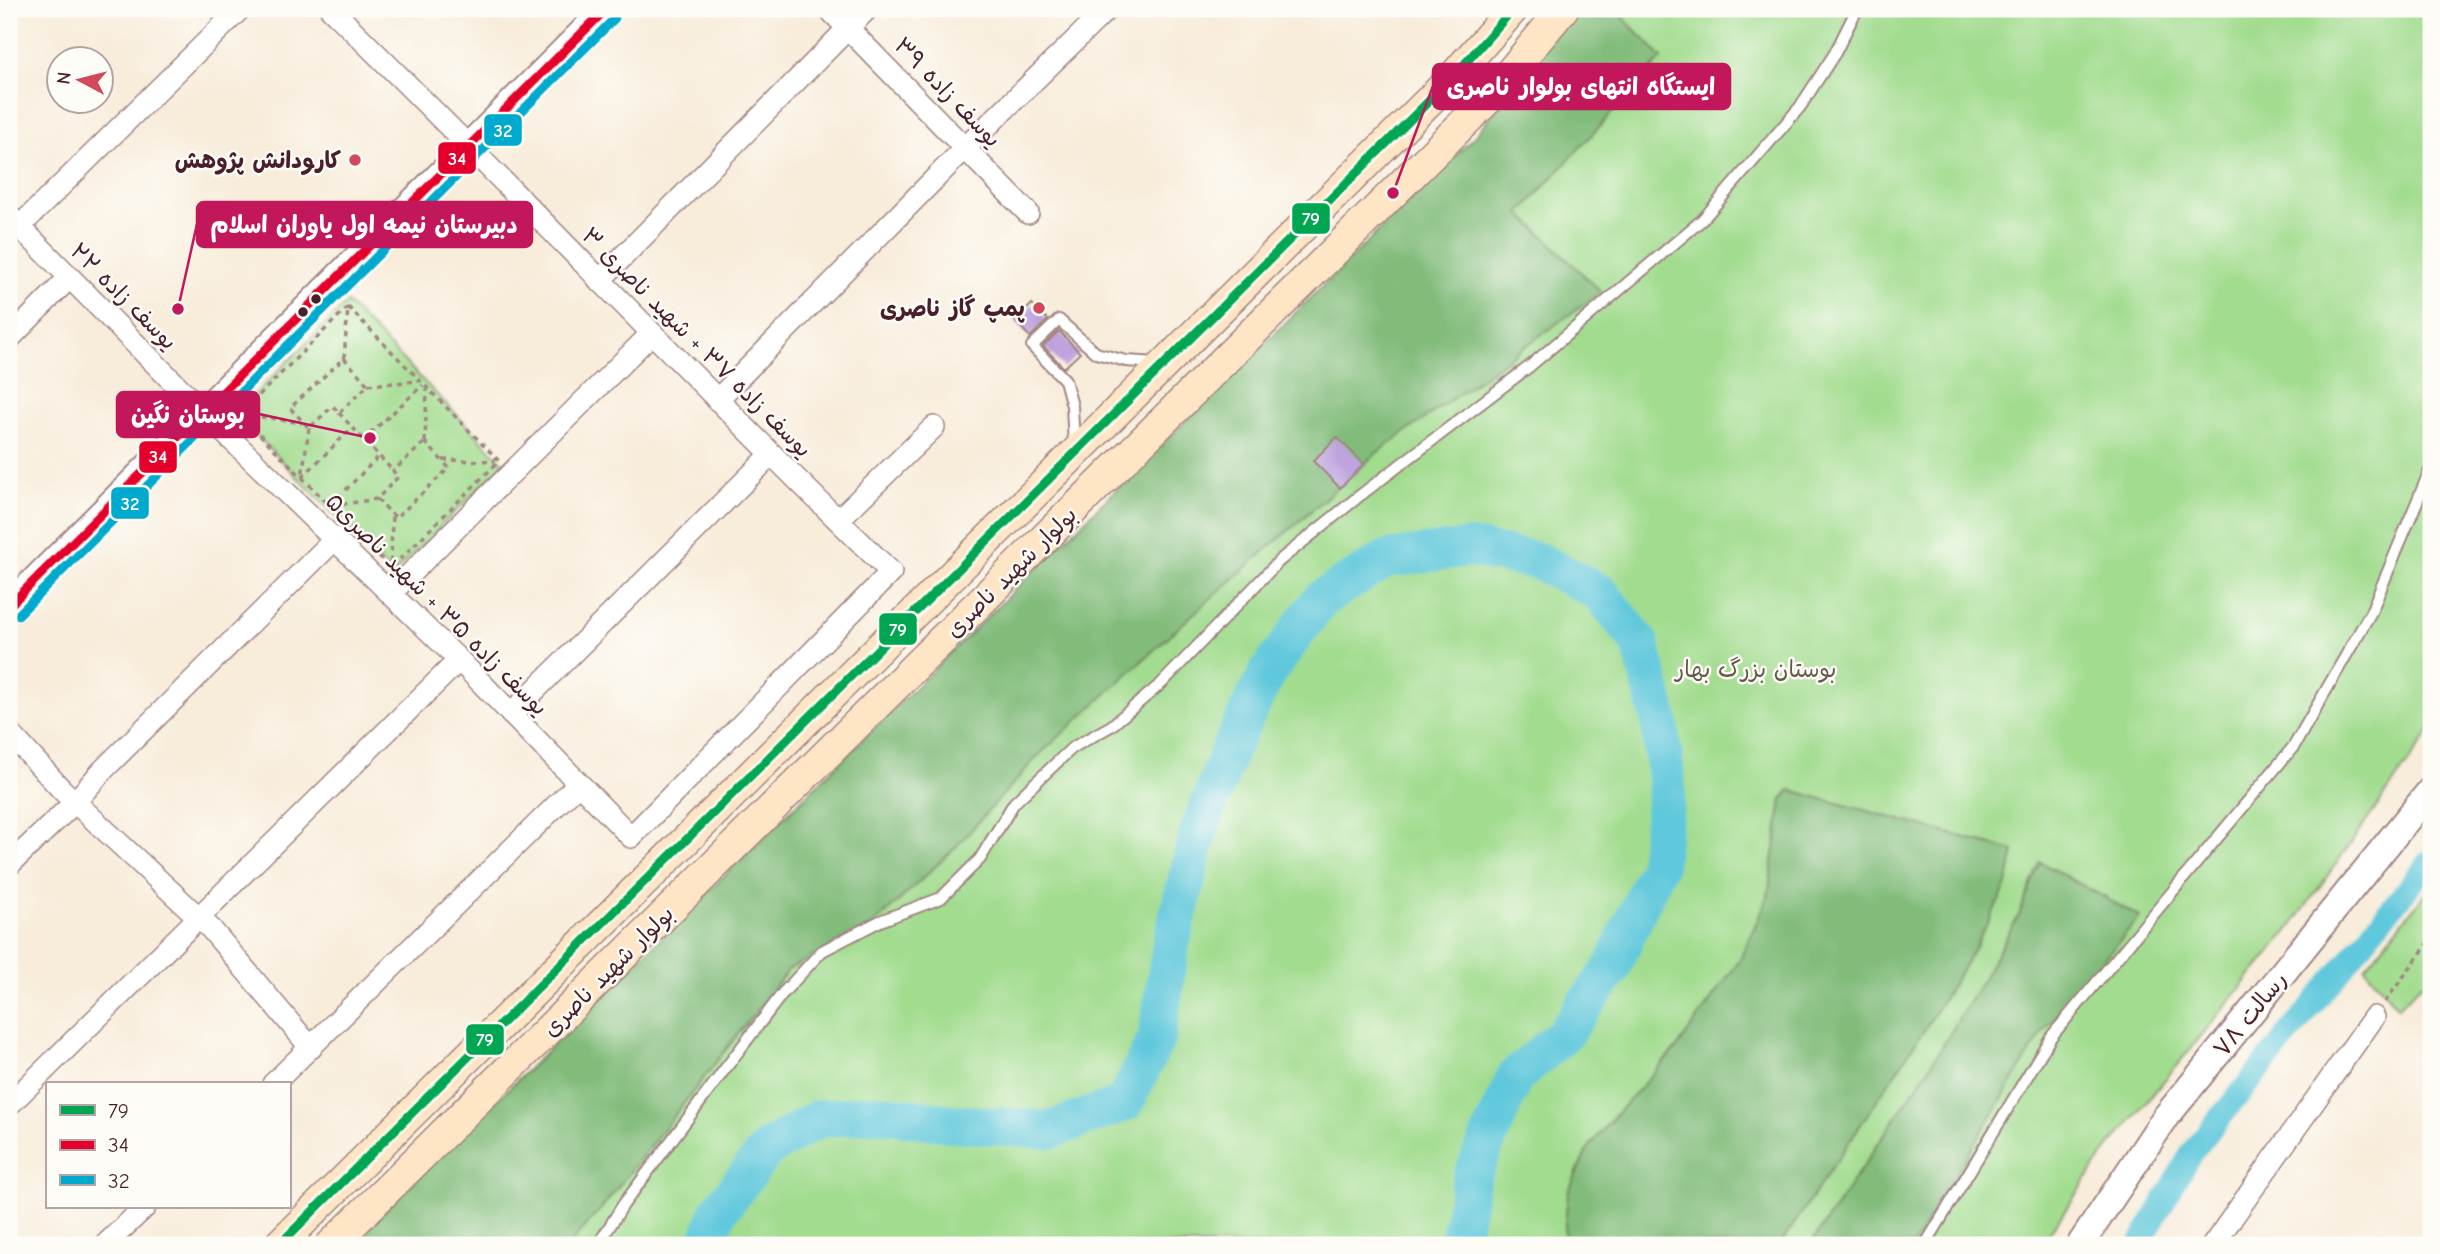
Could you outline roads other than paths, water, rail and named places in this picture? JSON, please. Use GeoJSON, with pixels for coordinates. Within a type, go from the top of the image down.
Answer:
{"type":"FeatureCollection","features":[{"type":"Feature","properties":{"kind":"main road","name":"بولوار شهید ناصری"},"geometry":{"type":"LineString","coordinates":[[279,1245],[1454,76],[1513,9]]}},
{"type":"Feature","properties":{"kind":"main road","name":"بولوار شهید ناصری"},"geometry":{"type":"LineString","coordinates":[[331,1245],[1489,98],[1563,9]]}},
{"type":"Feature","properties":{"kind":"main road"},"geometry":{"type":"LineString","coordinates":[[890,636],[919,664]]}},
{"type":"Feature","properties":{"kind":"street"},"geometry":{"type":"LineString","coordinates":[[14,222],[240,9]]}},
{"type":"Feature","properties":{"kind":"street"},"geometry":{"type":"LineString","coordinates":[[9,606],[607,9]]}},
{"type":"Feature","properties":{"kind":"street","name":"یوسف زاده ۳۹"},"geometry":{"type":"LineString","coordinates":[[830,9],[1028,213]]}},
{"type":"Feature","properties":{"kind":"street"},"geometry":{"type":"LineString","coordinates":[[599,281],[866,9]]}},
{"type":"Feature","properties":{"kind":"street"},"geometry":{"type":"LineString","coordinates":[[717,400],[966,147],[1107,9]]}},
{"type":"Feature","properties":{"kind":"street","name":"یوسف زاده ۳۷ + شهید ناصری ۳"},"geometry":{"type":"LineString","coordinates":[[339,11],[650,334],[891,572],[631,837]]}},
{"type":"Feature","properties":{"kind":"street","name":"یوسف زاده ۲۲"},"geometry":{"type":"LineString","coordinates":[[14,222],[69,278],[210,405]]}},
{"type":"Feature","properties":{"kind":"street"},"geometry":{"type":"LineString","coordinates":[[9,339],[69,278]]}},
{"type":"Feature","properties":{"kind":"street"},"geometry":{"type":"LineString","coordinates":[[391,593],[650,334]]}},
{"type":"Feature","properties":{"kind":"street","name":"یوسف زاده ۳۵ + شهید ناصری۵"},"geometry":{"type":"LineString","coordinates":[[210,405],[335,538],[459,660],[631,837]]}},
{"type":"Feature","properties":{"kind":"street"},"geometry":{"type":"LineString","coordinates":[[838,520],[934,427]]}},
{"type":"Feature","properties":{"kind":"street"},"geometry":{"type":"LineString","coordinates":[[511,714],[771,455]]}},
{"type":"Feature","properties":{"kind":"street"},"geometry":{"type":"LineString","coordinates":[[9,865],[69,796],[103,771],[335,538]]}},
{"type":"Feature","properties":{"kind":"street"},"geometry":{"type":"LineString","coordinates":[[9,1105],[459,660]]}},
{"type":"Feature","properties":{"kind":"street"},"geometry":{"type":"LineString","coordinates":[[9,732],[69,796],[211,929],[311,1048]]}},
{"type":"Feature","properties":{"kind":"street"},"geometry":{"type":"LineString","coordinates":[[275,1082],[578,784]]}},
{"type":"Feature","properties":{"kind":"street","name":"رسالت ۷۸"},"geometry":{"type":"LineString","coordinates":[[2080,1245],[2165,1118],[2431,790]]}},
{"type":"Feature","properties":{"kind":"street"},"geometry":{"type":"LineString","coordinates":[[2213,1245],[2374,1017]]}},
{"type":"Feature","properties":{"kind":"street"},"geometry":{"type":"LineString","coordinates":[[106,1245],[144,1208]]}},
{"type":"Feature","properties":{"kind":"lane"},"geometry":{"type":"LineString","coordinates":[[598,1245],[623,1205],[727,1065],[782,994],[822,951],[880,921],[941,898],[980,859],[1014,803],[1072,748],[1111,726],[1162,683],[1279,561],[1530,366],[1703,219],[1800,107],[1835,53],[1857,9]]}},
{"type":"Feature","properties":{"kind":"lane"},"geometry":{"type":"LineString","coordinates":[[1074,453],[1072,405],[1065,380],[1032,346],[1059,320],[1096,353],[1126,361],[1164,364]]}},
{"type":"Feature","properties":{"kind":"lane"},"geometry":{"type":"LineString","coordinates":[[1925,1245],[2051,1037],[2294,746],[2371,612],[2431,468]]}},
{"type":"Feature","properties":{"kind":"waterway"},"geometry":{"type":"LineString","coordinates":[[706,1245],[719,1211],[767,1149],[818,1119],[876,1113],[950,1123],[1051,1130],[1125,1103],[1157,1037],[1171,944],[1198,833],[1231,746],[1268,672],[1321,599],[1387,559],[1470,548],[1538,561],[1599,592],[1640,643],[1659,717],[1667,788],[1658,865],[1612,968],[1564,1034],[1515,1077],[1472,1176],[1460,1245]]}},
{"type":"Feature","properties":{"kind":"waterway"},"geometry":{"type":"LineString","coordinates":[[2139,1245],[2192,1152],[2431,860]]}},
{"type":"Feature","properties":{"kind":"place","name":"کارودانش پژوهش"},"geometry":{"type":"Point","coordinates":[355,160]}},
{"type":"Feature","properties":{"kind":"place","name":"ایستگاه انتهای بولوار ناصری"},"geometry":{"type":"Point","coordinates":[1393,193]}},
{"type":"Feature","properties":{"kind":"place","name":"پمپ گاز ناصری"},"geometry":{"type":"Point","coordinates":[1039,308]}},
{"type":"Feature","properties":{"kind":"place","name":"دبیرستان نیمه اول یاوران اسلام"},"geometry":{"type":"Point","coordinates":[178,309]}},
{"type":"Feature","properties":{"kind":"place","name":"بوستان نگین"},"geometry":{"type":"Point","coordinates":[370,438]}},
{"type":"Feature","properties":{"kind":"park label","name":"بوستان بزرگ بهار"},"geometry":{"type":"Point","coordinates":[1756,669]}}]}
